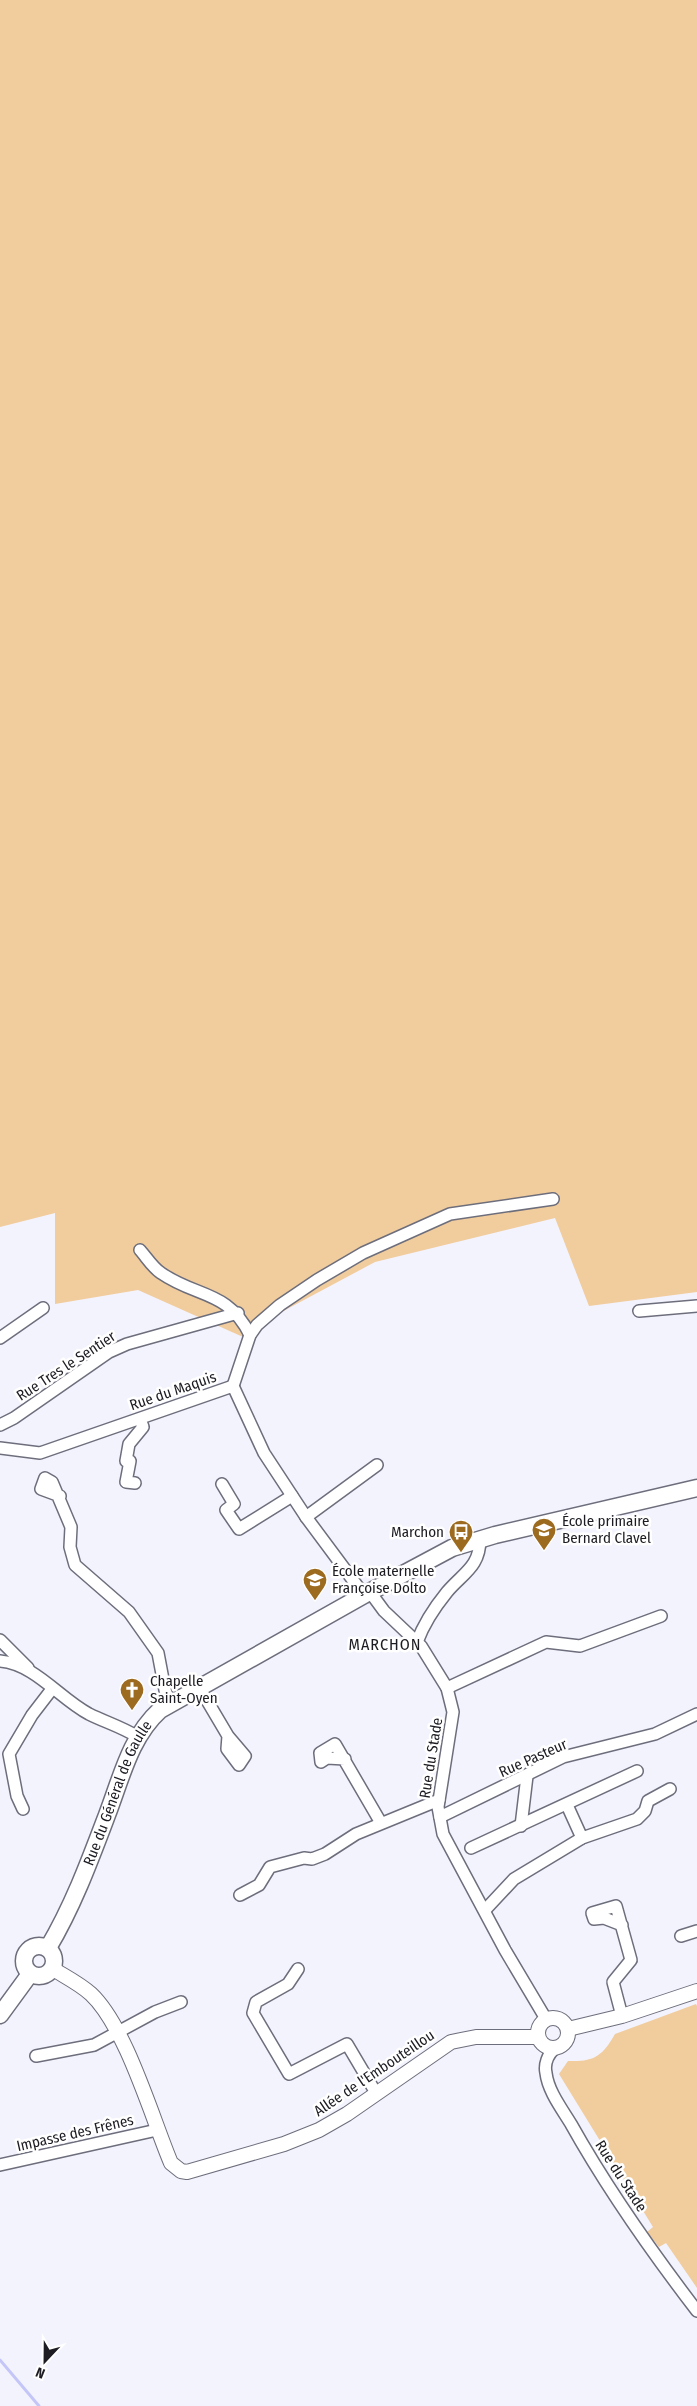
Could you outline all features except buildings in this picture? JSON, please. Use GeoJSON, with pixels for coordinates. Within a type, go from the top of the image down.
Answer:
{"type":"FeatureCollection","features":[{"type":"Feature","properties":{"kind":"main road","name":"Rue du Général de Gaulle"},"geometry":{"type":"LineString","coordinates":[[48,1948],[58,1931],[86,1870],[138,1736],[152,1717],[170,1703],[440,1554],[480,1539],[697,1488]]}},
{"type":"Feature","properties":{"kind":"main road"},"geometry":{"type":"LineString","coordinates":[[34,1946],[48,1948],[55,1960],[53,1969],[45,1976],[30,1974],[24,1961],[27,1952],[34,1946]]}},
{"type":"Feature","properties":{"kind":"main road"},"geometry":{"type":"LineString","coordinates":[[0,2015],[30,1974]]}},
{"type":"Feature","properties":{"kind":"street"},"geometry":{"type":"LineString","coordinates":[[233,1386],[250,1336],[257,1325],[280,1305],[317,1280],[363,1253],[450,1214],[553,1199]]}},
{"type":"Feature","properties":{"kind":"street"},"geometry":{"type":"LineString","coordinates":[[140,1250],[159,1272],[214,1298],[238,1313],[250,1336]]}},
{"type":"Feature","properties":{"kind":"street"},"geometry":{"type":"LineString","coordinates":[[639,1311],[697,1306]]}},
{"type":"Feature","properties":{"kind":"street"},"geometry":{"type":"LineString","coordinates":[[0,1338],[43,1308]]}},
{"type":"Feature","properties":{"kind":"street","name":"Rue Tres le Sentier"},"geometry":{"type":"LineString","coordinates":[[0,1425],[14,1418],[109,1352],[127,1344],[238,1313]]}},
{"type":"Feature","properties":{"kind":"street","name":"Rue du Maquis"},"geometry":{"type":"LineString","coordinates":[[0,1448],[40,1453],[233,1386],[264,1452],[292,1496],[306,1517],[367,1593]]}},
{"type":"Feature","properties":{"kind":"street"},"geometry":{"type":"LineString","coordinates":[[135,1483],[126,1482],[130,1461],[126,1461],[129,1444],[143,1427],[140,1419]]}},
{"type":"Feature","properties":{"kind":"street"},"geometry":{"type":"LineString","coordinates":[[306,1517],[377,1465]]}},
{"type":"Feature","properties":{"kind":"street"},"geometry":{"type":"LineString","coordinates":[[222,1484],[234,1504],[226,1510],[239,1529],[292,1496]]}},
{"type":"Feature","properties":{"kind":"street"},"geometry":{"type":"LineString","coordinates":[[60,1496],[71,1527],[70,1547],[75,1565],[129,1612],[158,1654],[165,1690],[170,1703]]}},
{"type":"Feature","properties":{"kind":"street"},"geometry":{"type":"LineString","coordinates":[[417,1642],[423,1624],[440,1601],[477,1560],[480,1539]]}},
{"type":"Feature","properties":{"kind":"street","name":"Rue du Stade"},"geometry":{"type":"LineString","coordinates":[[367,1593],[424,1650],[447,1688],[453,1712],[439,1800],[443,1834],[505,1950],[546,2019]]}},
{"type":"Feature","properties":{"kind":"street"},"geometry":{"type":"LineString","coordinates":[[447,1688],[546,1642],[580,1646],[661,1616]]}},
{"type":"Feature","properties":{"kind":"street"},"geometry":{"type":"LineString","coordinates":[[0,1640],[52,1689],[90,1715],[138,1736]]}},
{"type":"Feature","properties":{"kind":"street"},"geometry":{"type":"LineString","coordinates":[[0,1661],[8,1662],[34,1674]]}},
{"type":"Feature","properties":{"kind":"street"},"geometry":{"type":"LineString","coordinates":[[199,1687],[228,1736]]}},
{"type":"Feature","properties":{"kind":"street"},"geometry":{"type":"LineString","coordinates":[[23,1809],[17,1796],[9,1754],[32,1715],[52,1689]]}},
{"type":"Feature","properties":{"kind":"street","name":"Rue Pasteur"},"geometry":{"type":"LineString","coordinates":[[440,1817],[563,1757],[655,1734],[697,1714]]}},
{"type":"Feature","properties":{"kind":"street"},"geometry":{"type":"LineString","coordinates":[[344,1759],[381,1823]]}},
{"type":"Feature","properties":{"kind":"street"},"geometry":{"type":"LineString","coordinates":[[471,1848],[637,1771]]}},
{"type":"Feature","properties":{"kind":"street"},"geometry":{"type":"LineString","coordinates":[[521,1826],[526,1776]]}},
{"type":"Feature","properties":{"kind":"street"},"geometry":{"type":"LineString","coordinates":[[485,1910],[514,1879],[582,1838],[637,1819],[645,1811],[648,1801],[670,1789]]}},
{"type":"Feature","properties":{"kind":"street"},"geometry":{"type":"LineString","coordinates":[[240,1895],[259,1885],[270,1867],[304,1858],[312,1859],[325,1854],[356,1834],[439,1800]]}},
{"type":"Feature","properties":{"kind":"street"},"geometry":{"type":"LineString","coordinates":[[567,1805],[582,1838]]}},
{"type":"Feature","properties":{"kind":"street"},"geometry":{"type":"LineString","coordinates":[[622,1926],[631,1960],[613,1982],[622,2016]]}},
{"type":"Feature","properties":{"kind":"street"},"geometry":{"type":"LineString","coordinates":[[681,1936],[697,1931]]}},
{"type":"Feature","properties":{"kind":"street","name":"Allée de l'Embouteillou"},"geometry":{"type":"LineString","coordinates":[[53,1969],[91,1994],[117,2032],[171,2164],[181,2171],[187,2172],[284,2144],[319,2130],[347,2114],[451,2042],[476,2037],[538,2037]]}},
{"type":"Feature","properties":{"kind":"street"},"geometry":{"type":"LineString","coordinates":[[298,1969],[288,1984],[256,2002],[253,2013],[289,2074],[347,2044],[376,2093]]}},
{"type":"Feature","properties":{"kind":"street"},"geometry":{"type":"LineString","coordinates":[[568,2029],[622,2016],[697,1991]]}},
{"type":"Feature","properties":{"kind":"street"},"geometry":{"type":"LineString","coordinates":[[36,2056],[94,2045],[155,2012],[181,2002]]}},
{"type":"Feature","properties":{"kind":"street"},"geometry":{"type":"LineString","coordinates":[[546,2019],[559,2019],[568,2029],[566,2042],[554,2048],[547,2047],[538,2037],[538,2030],[546,2019]]}},
{"type":"Feature","properties":{"kind":"street","name":"Rue du Stade"},"geometry":{"type":"LineString","coordinates":[[554,2048],[549,2055],[546,2073],[553,2093],[591,2160],[660,2263],[697,2311]]}},
{"type":"Feature","properties":{"kind":"street","name":"Impasse des Frênes"},"geometry":{"type":"LineString","coordinates":[[0,2165],[157,2130]]}},
{"type":"Feature","properties":{"kind":"shaded area"},"geometry":{"type":"Polygon","coordinates":[[[0,0],[697,0],[697,1292],[589,1306],[555,1218],[375,1262],[274,1316],[252,1341],[138,1290],[55,1304],[55,1213],[0,1227],[0,0]]]}},
{"type":"Feature","properties":{"kind":"shaded area"},"geometry":{"type":"Polygon","coordinates":[[[696,2004],[697,2288],[666,2243],[659,2247],[647,2232],[653,2227],[559,2074],[568,2061],[590,2059],[601,2053],[615,2034],[696,2004]]]}},
{"type":"Feature","properties":{"kind":"waterway"},"geometry":{"type":"LineString","coordinates":[[0,2360],[39,2406]]}},
{"type":"Feature","properties":{"kind":"place","name":"École primaire Bernard Clavel"},"geometry":{"type":"Point","coordinates":[544,1551]}},
{"type":"Feature","properties":{"kind":"place","name":"Marchon"},"geometry":{"type":"Point","coordinates":[461,1553]}},
{"type":"Feature","properties":{"kind":"place","name":"École maternelle Françoise Dolto"},"geometry":{"type":"Point","coordinates":[315,1601]}},
{"type":"Feature","properties":{"kind":"place","name":"Chapelle Saint-Oyen"},"geometry":{"type":"Point","coordinates":[132,1711]}},
{"type":"Feature","properties":{"kind":"district","name":"MARCHON"},"geometry":{"type":"Point","coordinates":[385,1644]}}]}
